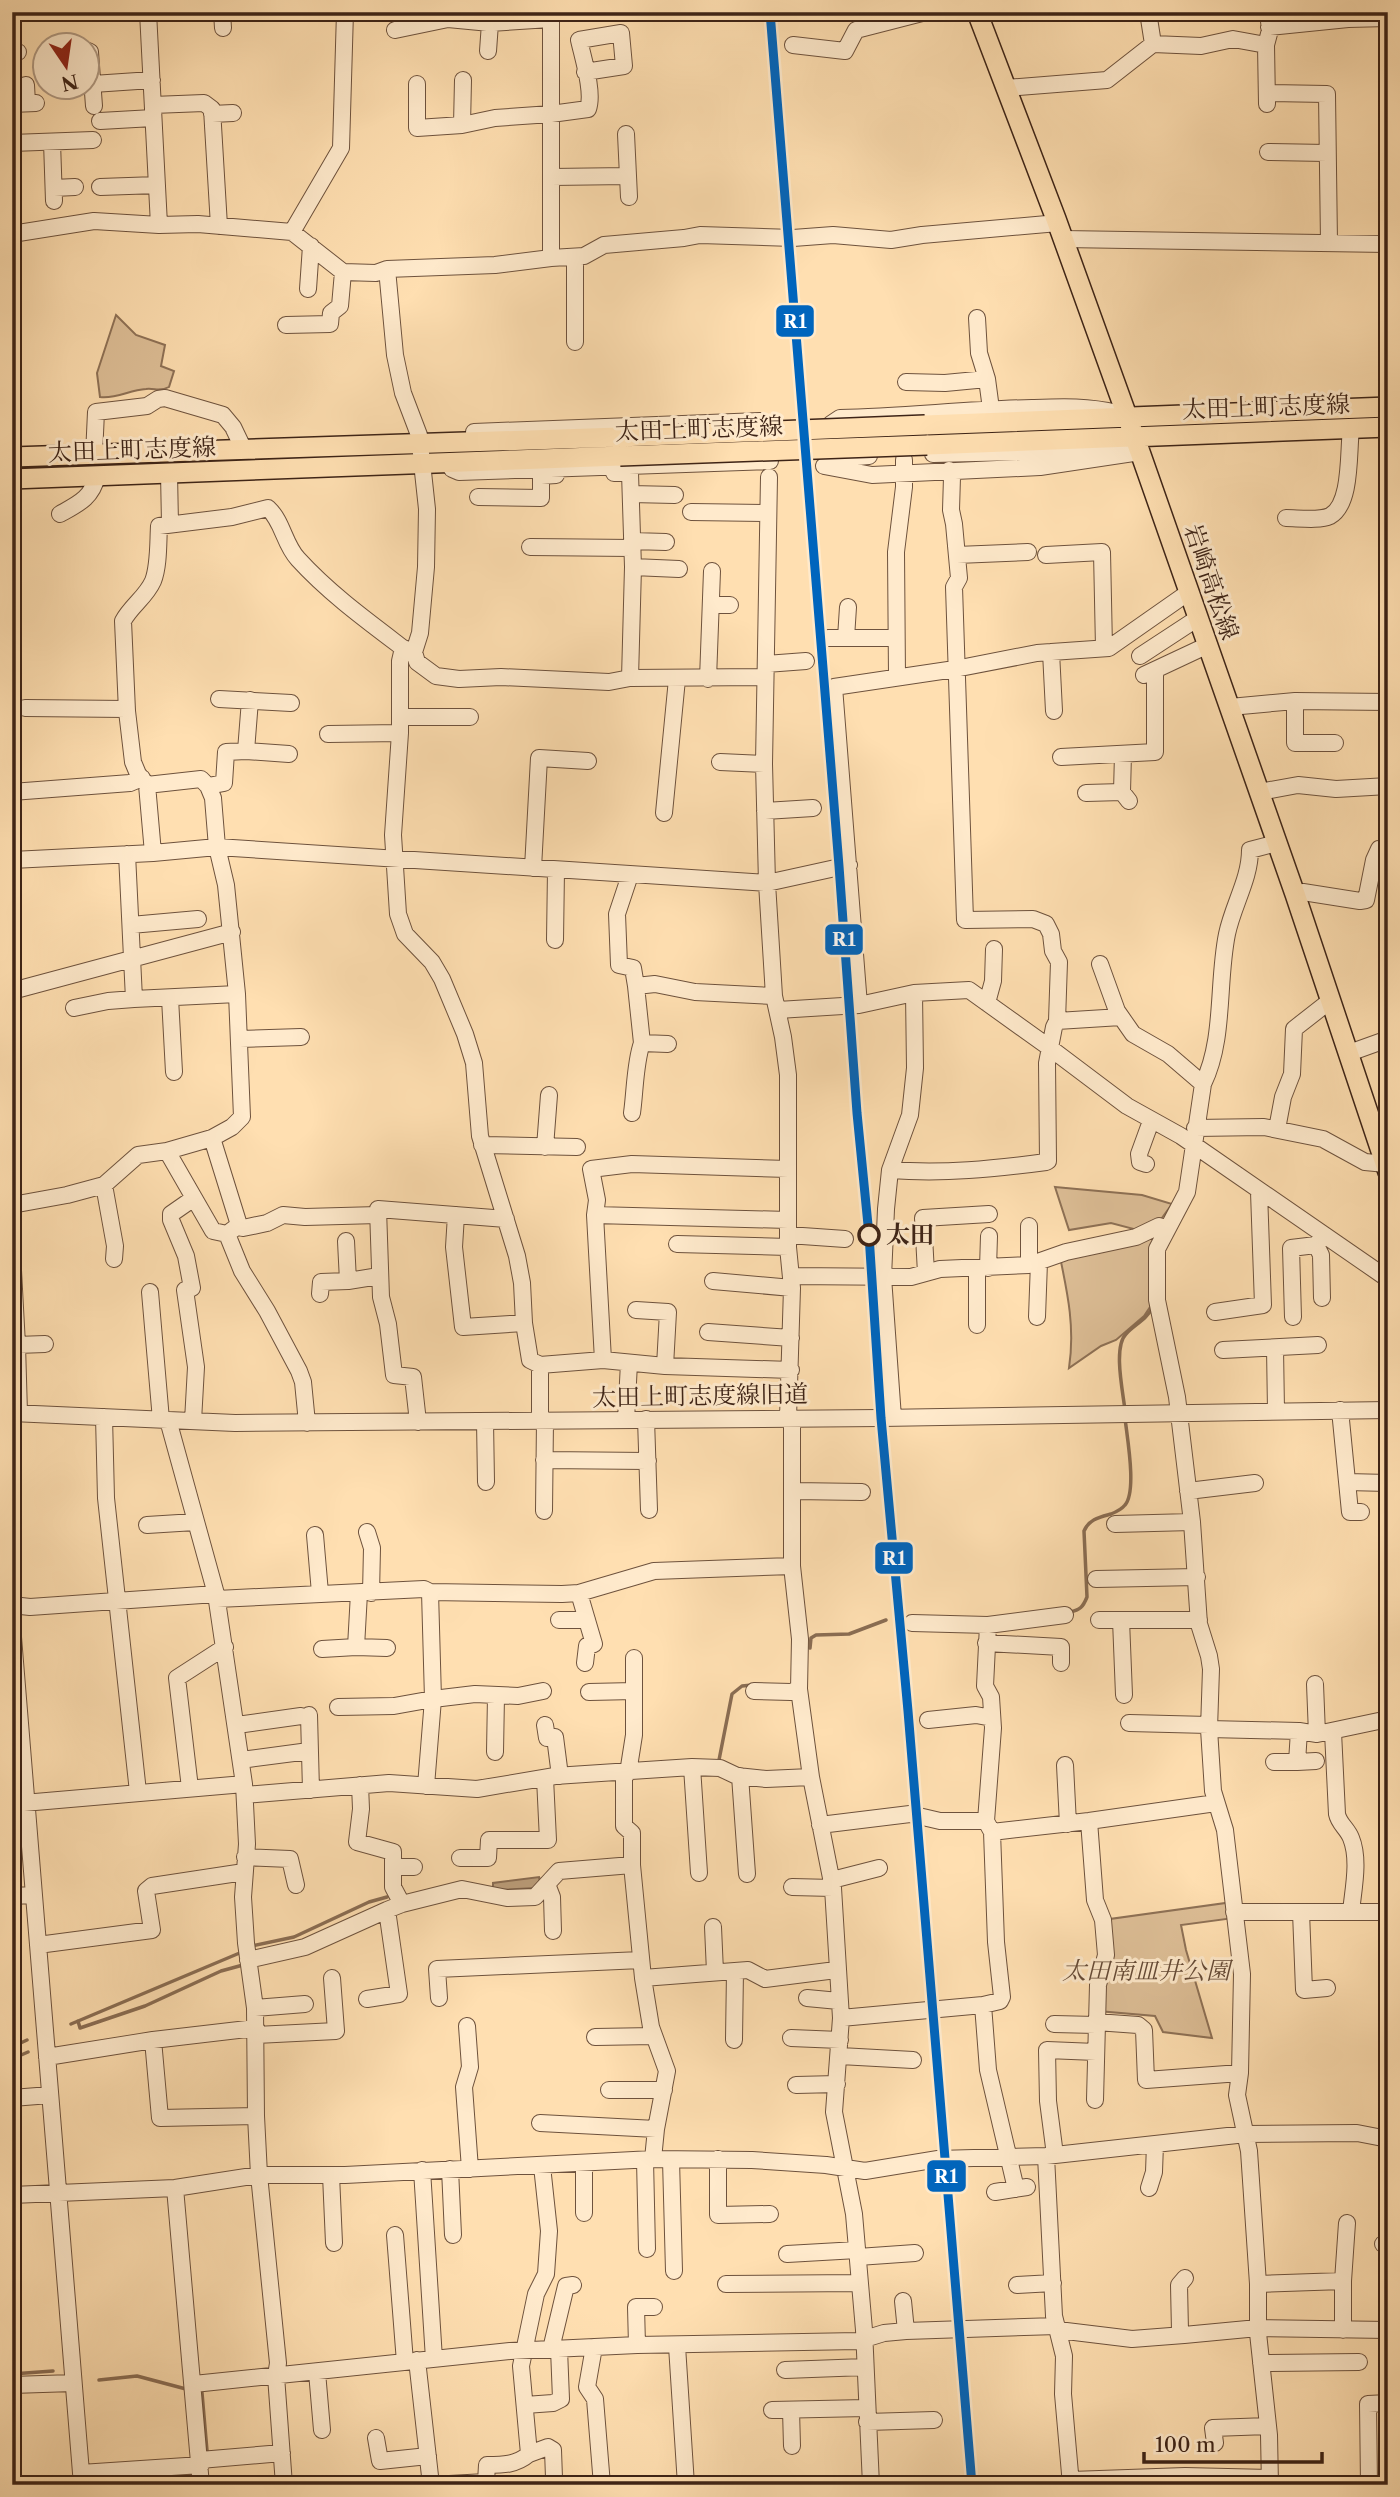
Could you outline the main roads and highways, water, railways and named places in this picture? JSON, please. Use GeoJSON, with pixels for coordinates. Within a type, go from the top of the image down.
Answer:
{"type":"FeatureCollection","features":[{"type":"Feature","properties":{"kind":"main road","name":"岩崎高松線"},"geometry":{"type":"LineString","coordinates":[[979,12],[1230,707],[1387,1168]]}},
{"type":"Feature","properties":{"kind":"main road","name":"太田上町志度線"},"geometry":{"type":"LineString","coordinates":[[12,479],[169,473],[420,447],[449,462],[925,425],[1388,407]]}},
{"type":"Feature","properties":{"kind":"main road","name":"太田上町志度線"},"geometry":{"type":"LineString","coordinates":[[12,457],[420,447],[1137,444],[1388,427]]}},
{"type":"Feature","properties":{"kind":"waterway"},"geometry":{"type":"LineString","coordinates":[[1125,1410],[1119,1359],[1122,1340],[1129,1330],[1148,1315],[1153,1306]]}},
{"type":"Feature","properties":{"kind":"waterway"},"geometry":{"type":"LineString","coordinates":[[1070,1612],[1081,1608],[1087,1597],[1086,1527],[1092,1521],[1120,1510],[1129,1498],[1130,1463],[1125,1418]]}},
{"type":"Feature","properties":{"kind":"waterway"},"geometry":{"type":"LineString","coordinates":[[810,1648],[811,1638],[816,1635],[849,1634],[886,1620]]}},
{"type":"Feature","properties":{"kind":"waterway"},"geometry":{"type":"LineString","coordinates":[[719,1760],[732,1694],[742,1686],[752,1685]]}},
{"type":"Feature","properties":{"kind":"waterway"},"geometry":{"type":"LineString","coordinates":[[252,1946],[294,1937],[369,1902],[387,1897]]}},
{"type":"Feature","properties":{"kind":"waterway"},"geometry":{"type":"LineString","coordinates":[[71,2024],[242,1952]]}},
{"type":"Feature","properties":{"kind":"waterway"},"geometry":{"type":"LineString","coordinates":[[78,2021],[80,2028],[145,2006],[221,1971],[243,1965]]}},
{"type":"Feature","properties":{"kind":"waterway"},"geometry":{"type":"LineString","coordinates":[[12,2047],[27,2040]]}},
{"type":"Feature","properties":{"kind":"waterway"},"geometry":{"type":"LineString","coordinates":[[12,2059],[28,2052]]}},
{"type":"Feature","properties":{"kind":"waterway"},"geometry":{"type":"LineString","coordinates":[[12,2374],[53,2371]]}},
{"type":"Feature","properties":{"kind":"waterway"},"geometry":{"type":"LineString","coordinates":[[99,2380],[137,2376],[186,2389]]}},
{"type":"Feature","properties":{"kind":"waterway"},"geometry":{"type":"LineString","coordinates":[[199,2392],[202,2393],[207,2451]]}},
{"type":"Feature","properties":{"kind":"place","name":"太田"},"geometry":{"type":"Point","coordinates":[869,1235]}},
{"type":"Feature","properties":{"kind":"park label","name":"太田南皿井公園"},"geometry":{"type":"Point","coordinates":[1146,1971]}}]}
